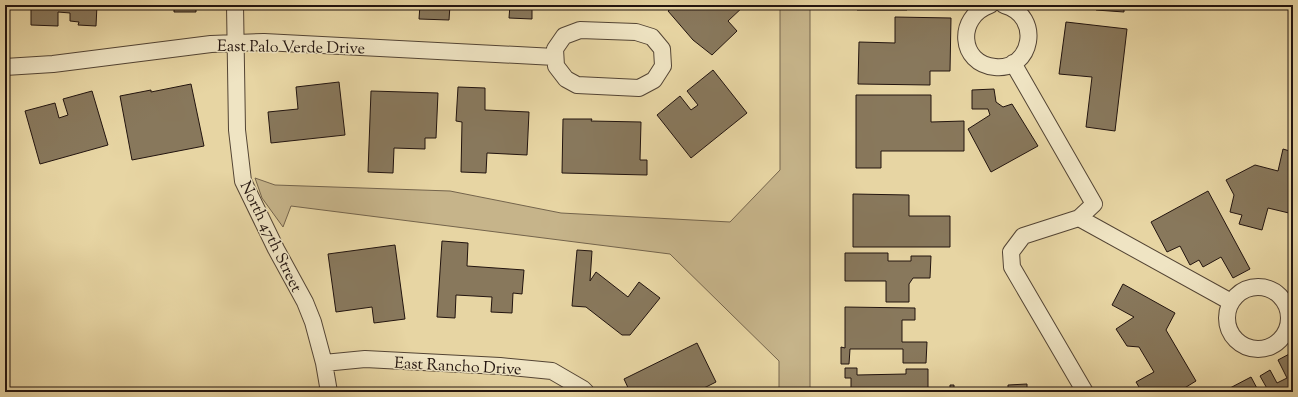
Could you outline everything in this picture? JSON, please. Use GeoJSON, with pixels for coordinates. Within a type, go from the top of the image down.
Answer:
{"type":"FeatureCollection","features":[{"type":"Feature","properties":{"kind":"street","name":"North 47th Street"},"geometry":{"type":"LineString","coordinates":[[236,5],[237,130],[243,181],[276,249],[305,302],[324,364],[329,392]]}},
{"type":"Feature","properties":{"kind":"street"},"geometry":{"type":"LineString","coordinates":[[990,5],[983,7],[976,12],[966,28],[966,37],[967,46],[978,61],[995,67],[1013,63],[1026,49],[1029,40],[1028,30],[1020,13],[1012,7],[1004,5]]}},
{"type":"Feature","properties":{"kind":"street"},"geometry":{"type":"LineString","coordinates":[[580,30],[636,32],[652,36],[662,49],[663,66],[654,80],[639,88],[577,85],[566,79],[556,66],[555,57],[555,49],[564,36],[580,30]]}},
{"type":"Feature","properties":{"kind":"street","name":"East Palo Verde Drive"},"geometry":{"type":"LineString","coordinates":[[5,67],[53,64],[210,44],[264,42],[555,57]]}},
{"type":"Feature","properties":{"kind":"street"},"geometry":{"type":"LineString","coordinates":[[1013,63],[1094,204],[1079,218],[1023,236],[1012,252],[1012,267],[1085,392]]}},
{"type":"Feature","properties":{"kind":"street"},"geometry":{"type":"LineString","coordinates":[[1079,218],[1231,302]]}},
{"type":"Feature","properties":{"kind":"street","name":"East Rancho Drive"},"geometry":{"type":"LineString","coordinates":[[324,364],[365,359],[500,366],[552,371],[586,392]]}},
{"type":"Feature","properties":{"kind":"shaded area"},"geometry":{"type":"Polygon","coordinates":[[[780,5],[810,5],[810,392],[779,392],[779,361],[670,254],[291,206],[283,227],[262,198],[255,178],[275,185],[450,191],[561,213],[730,222],[780,170],[780,5]]]}},
{"type":"Feature","properties":{"kind":"building"},"geometry":{"type":"Polygon","coordinates":[[[31,5],[97,5],[96,26],[78,25],[79,22],[70,21],[70,13],[58,12],[58,26],[31,25],[31,5]]]}},
{"type":"Feature","properties":{"kind":"building"},"geometry":{"type":"Polygon","coordinates":[[[174,5],[196,5],[196,12],[174,12],[174,5]]]}},
{"type":"Feature","properties":{"kind":"building"},"geometry":{"type":"Polygon","coordinates":[[[267,5],[300,5],[300,8],[267,5]]]}},
{"type":"Feature","properties":{"kind":"building"},"geometry":{"type":"Polygon","coordinates":[[[310,5],[339,5],[339,9],[309,7],[310,5]]]}},
{"type":"Feature","properties":{"kind":"building"},"geometry":{"type":"Polygon","coordinates":[[[420,5],[450,5],[449,20],[419,19],[420,5]]]}},
{"type":"Feature","properties":{"kind":"building"},"geometry":{"type":"Polygon","coordinates":[[[510,5],[532,5],[532,19],[509,18],[510,5]]]}},
{"type":"Feature","properties":{"kind":"building"},"geometry":{"type":"Polygon","coordinates":[[[671,5],[745,5],[728,21],[737,31],[712,55],[693,40],[668,11],[673,7],[671,5]]]}},
{"type":"Feature","properties":{"kind":"building"},"geometry":{"type":"Polygon","coordinates":[[[857,5],[907,5],[907,10],[857,10],[857,5]]]}},
{"type":"Feature","properties":{"kind":"building"},"geometry":{"type":"Polygon","coordinates":[[[1096,5],[1124,5],[1124,12],[1096,10],[1096,5]]]}},
{"type":"Feature","properties":{"kind":"building"},"geometry":{"type":"Polygon","coordinates":[[[895,17],[951,18],[950,71],[930,71],[930,85],[858,84],[859,42],[895,43],[895,17]]]}},
{"type":"Feature","properties":{"kind":"building"},"geometry":{"type":"Polygon","coordinates":[[[1066,22],[1127,29],[1115,131],[1086,127],[1092,77],[1059,74],[1066,22]]]}},
{"type":"Feature","properties":{"kind":"building"},"geometry":{"type":"Polygon","coordinates":[[[713,70],[747,113],[691,158],[657,115],[680,96],[691,110],[698,105],[687,91],[713,70]]]}},
{"type":"Feature","properties":{"kind":"building"},"geometry":{"type":"Polygon","coordinates":[[[339,82],[345,135],[271,143],[268,112],[298,109],[296,87],[339,82]]]}},
{"type":"Feature","properties":{"kind":"building"},"geometry":{"type":"Polygon","coordinates":[[[191,84],[204,146],[132,160],[120,96],[151,90],[151,92],[191,84]]]}},
{"type":"Feature","properties":{"kind":"building"},"geometry":{"type":"Polygon","coordinates":[[[458,87],[485,88],[485,110],[529,112],[527,155],[487,153],[486,173],[461,172],[462,122],[456,121],[458,87]]]}},
{"type":"Feature","properties":{"kind":"building"},"geometry":{"type":"Polygon","coordinates":[[[994,89],[996,102],[1003,107],[1012,104],[1038,146],[991,172],[968,129],[990,115],[988,109],[972,109],[972,90],[994,89]]]}},
{"type":"Feature","properties":{"kind":"building"},"geometry":{"type":"Polygon","coordinates":[[[92,91],[108,145],[40,164],[25,111],[55,103],[59,118],[68,115],[63,99],[92,91]]]}},
{"type":"Feature","properties":{"kind":"building"},"geometry":{"type":"Polygon","coordinates":[[[371,91],[438,93],[436,138],[425,138],[425,149],[394,148],[393,173],[368,172],[371,91]]]}},
{"type":"Feature","properties":{"kind":"building"},"geometry":{"type":"Polygon","coordinates":[[[856,95],[931,95],[931,122],[964,121],[964,151],[881,151],[881,168],[856,168],[856,95]]]}},
{"type":"Feature","properties":{"kind":"building"},"geometry":{"type":"Polygon","coordinates":[[[563,119],[641,122],[640,160],[647,160],[647,175],[562,173],[563,119]]]}},
{"type":"Feature","properties":{"kind":"building"},"geometry":{"type":"Polygon","coordinates":[[[1283,149],[1293,152],[1293,214],[1268,208],[1262,230],[1239,224],[1242,215],[1230,212],[1234,195],[1226,180],[1255,165],[1278,171],[1283,149]]]}},
{"type":"Feature","properties":{"kind":"building"},"geometry":{"type":"Polygon","coordinates":[[[1208,191],[1250,269],[1233,278],[1221,257],[1203,267],[1199,260],[1190,265],[1180,246],[1167,252],[1151,222],[1208,191]]]}},
{"type":"Feature","properties":{"kind":"building"},"geometry":{"type":"Polygon","coordinates":[[[853,194],[909,195],[909,216],[950,216],[950,247],[853,247],[853,194]]]}},
{"type":"Feature","properties":{"kind":"building"},"geometry":{"type":"Polygon","coordinates":[[[442,241],[468,243],[467,266],[524,270],[522,294],[513,293],[512,313],[491,312],[492,297],[456,295],[455,318],[437,317],[442,241]]]}},
{"type":"Feature","properties":{"kind":"building"},"geometry":{"type":"Polygon","coordinates":[[[395,245],[405,319],[374,323],[372,307],[336,312],[328,254],[395,245]]]}},
{"type":"Feature","properties":{"kind":"building"},"geometry":{"type":"Polygon","coordinates":[[[577,250],[592,251],[590,281],[596,272],[628,297],[639,282],[660,298],[630,335],[622,335],[586,307],[572,306],[577,250]]]}},
{"type":"Feature","properties":{"kind":"building"},"geometry":{"type":"Polygon","coordinates":[[[845,253],[888,253],[888,261],[911,261],[911,256],[931,256],[930,278],[913,278],[909,284],[909,302],[886,302],[886,281],[845,281],[845,253]]]}},
{"type":"Feature","properties":{"kind":"building"},"geometry":{"type":"Polygon","coordinates":[[[1123,284],[1175,313],[1166,330],[1196,381],[1178,392],[1142,392],[1136,382],[1154,372],[1139,347],[1127,346],[1116,329],[1134,317],[1112,305],[1123,284]]]}},
{"type":"Feature","properties":{"kind":"building"},"geometry":{"type":"Polygon","coordinates":[[[845,307],[915,308],[915,320],[902,320],[902,342],[927,342],[926,363],[903,363],[903,349],[850,349],[849,364],[841,364],[841,347],[845,348],[845,307]]]}},
{"type":"Feature","properties":{"kind":"building"},"geometry":{"type":"Polygon","coordinates":[[[697,343],[716,382],[696,392],[630,392],[624,379],[697,343]]]}},
{"type":"Feature","properties":{"kind":"building"},"geometry":{"type":"Polygon","coordinates":[[[1293,352],[1293,392],[1269,392],[1260,376],[1270,370],[1277,383],[1287,378],[1278,360],[1293,352]]]}},
{"type":"Feature","properties":{"kind":"building"},"geometry":{"type":"Polygon","coordinates":[[[845,368],[857,368],[857,375],[906,374],[906,369],[928,369],[928,391],[851,392],[851,378],[845,378],[845,368]]]}},
{"type":"Feature","properties":{"kind":"building"},"geometry":{"type":"Polygon","coordinates":[[[1251,377],[1259,392],[1232,392],[1230,388],[1251,377]]]}},
{"type":"Feature","properties":{"kind":"building"},"geometry":{"type":"Polygon","coordinates":[[[1027,384],[1027,392],[1008,392],[1008,385],[1027,384]]]}},
{"type":"Feature","properties":{"kind":"building"},"geometry":{"type":"Polygon","coordinates":[[[950,385],[954,385],[954,389],[968,389],[968,392],[950,392],[950,385]]]}}]}
